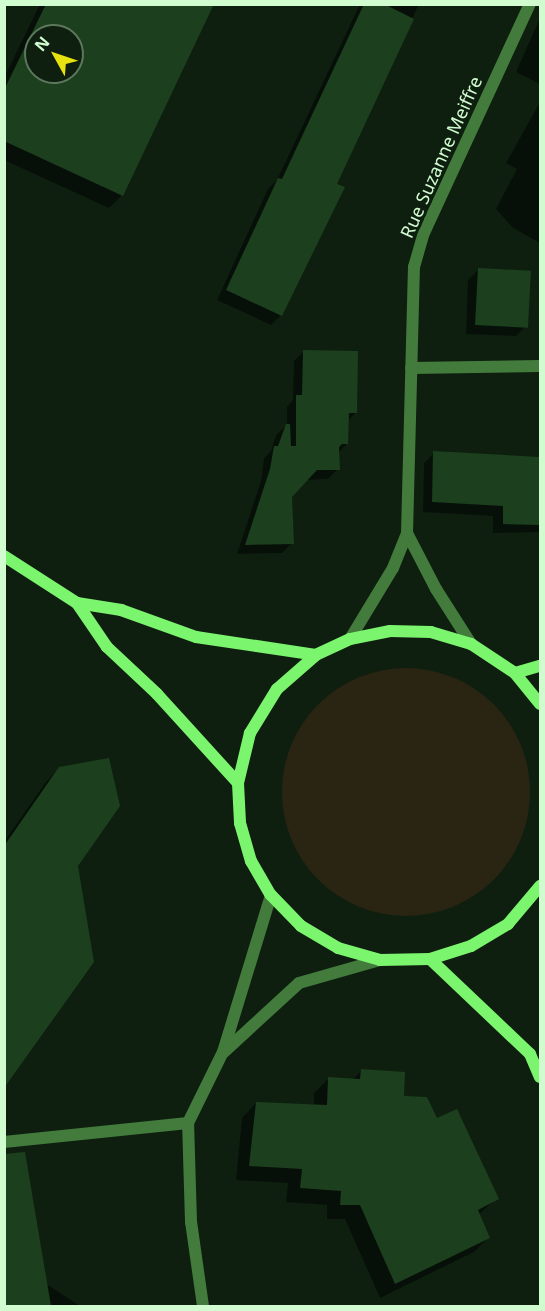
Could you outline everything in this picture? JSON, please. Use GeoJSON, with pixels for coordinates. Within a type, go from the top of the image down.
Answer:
{"type":"FeatureCollection","features":[{"type":"Feature","properties":{"kind":"main road"},"geometry":{"type":"LineString","coordinates":[[4,556],[77,603],[107,647],[157,694],[238,783]]}},
{"type":"Feature","properties":{"kind":"main road"},"geometry":{"type":"LineString","coordinates":[[77,603],[121,610],[195,637],[316,655]]}},
{"type":"Feature","properties":{"kind":"main road"},"geometry":{"type":"LineString","coordinates":[[539,889],[508,924],[471,946],[430,959],[380,960],[338,948],[301,926],[271,895],[248,851],[240,823],[238,783],[250,733],[277,689],[316,655],[350,639],[390,631],[421,632],[471,644],[515,673],[540,704]]}},
{"type":"Feature","properties":{"kind":"main road"},"geometry":{"type":"LineString","coordinates":[[515,673],[540,666]]}},
{"type":"Feature","properties":{"kind":"main road"},"geometry":{"type":"LineString","coordinates":[[539,889],[540,906]]}},
{"type":"Feature","properties":{"kind":"main road"},"geometry":{"type":"LineString","coordinates":[[430,959],[530,1054],[540,1077]]}},
{"type":"Feature","properties":{"kind":"street","name":"Rue Suzanne Meiffre"},"geometry":{"type":"LineString","coordinates":[[350,639],[393,568],[407,533],[414,267],[424,232],[530,4]]}},
{"type":"Feature","properties":{"kind":"street"},"geometry":{"type":"LineString","coordinates":[[411,368],[540,366]]}},
{"type":"Feature","properties":{"kind":"street","name":"Rue Suzanne Meiffre"},"geometry":{"type":"LineString","coordinates":[[407,533],[436,589],[471,644]]}},
{"type":"Feature","properties":{"kind":"street"},"geometry":{"type":"LineString","coordinates":[[203,1306],[191,1222],[188,1123],[223,1052],[271,895]]}},
{"type":"Feature","properties":{"kind":"street"},"geometry":{"type":"LineString","coordinates":[[223,1052],[299,983],[380,960]]}},
{"type":"Feature","properties":{"kind":"street"},"geometry":{"type":"LineString","coordinates":[[4,1142],[188,1123]]}},
{"type":"Feature","properties":{"kind":"shaded area"},"geometry":{"type":"Polygon","coordinates":[[[394,668],[418,668],[442,673],[465,682],[494,704],[516,733],[521,744],[528,768],[530,792],[528,816],[521,840],[516,851],[494,880],[465,902],[454,907],[418,916],[394,916],[370,911],[347,902],[327,888],[310,871],[296,851],[287,828],[282,804],[282,780],[287,756],[296,733],[310,713],[327,696],[347,682],[370,673],[394,668]]]}},
{"type":"Feature","properties":{"kind":"building"},"geometry":{"type":"Polygon","coordinates":[[[46,4],[214,4],[123,196],[4,141],[4,90],[24,49],[24,84],[84,84],[84,24],[36,24],[46,4]]]}},
{"type":"Feature","properties":{"kind":"building"},"geometry":{"type":"Polygon","coordinates":[[[364,4],[384,4],[414,19],[337,184],[345,187],[282,316],[226,290],[278,178],[282,179],[364,4]]]}},
{"type":"Feature","properties":{"kind":"building"},"geometry":{"type":"Polygon","coordinates":[[[478,268],[531,271],[528,328],[475,325],[478,268]]]}},
{"type":"Feature","properties":{"kind":"building"},"geometry":{"type":"Polygon","coordinates":[[[303,350],[358,351],[357,413],[349,413],[348,444],[342,444],[339,447],[340,470],[317,470],[292,497],[294,544],[245,545],[270,469],[274,446],[278,446],[286,424],[290,424],[291,446],[296,446],[296,395],[302,395],[303,350]]]}},
{"type":"Feature","properties":{"kind":"building"},"geometry":{"type":"Polygon","coordinates":[[[433,451],[540,457],[540,525],[503,524],[503,506],[432,502],[433,451]]]}},
{"type":"Feature","properties":{"kind":"building"},"geometry":{"type":"Polygon","coordinates":[[[109,758],[120,806],[78,866],[94,962],[4,1088],[4,846],[59,767],[109,758]]]}},
{"type":"Feature","properties":{"kind":"building"},"geometry":{"type":"Polygon","coordinates":[[[361,1069],[405,1072],[404,1096],[427,1097],[437,1118],[457,1109],[499,1199],[478,1210],[490,1238],[395,1284],[360,1205],[340,1205],[341,1191],[300,1188],[302,1169],[249,1166],[256,1102],[327,1105],[328,1077],[360,1079],[361,1069]]]}},
{"type":"Feature","properties":{"kind":"building"},"geometry":{"type":"Polygon","coordinates":[[[25,1152],[51,1306],[4,1306],[4,1154],[25,1152]]]}}]}
